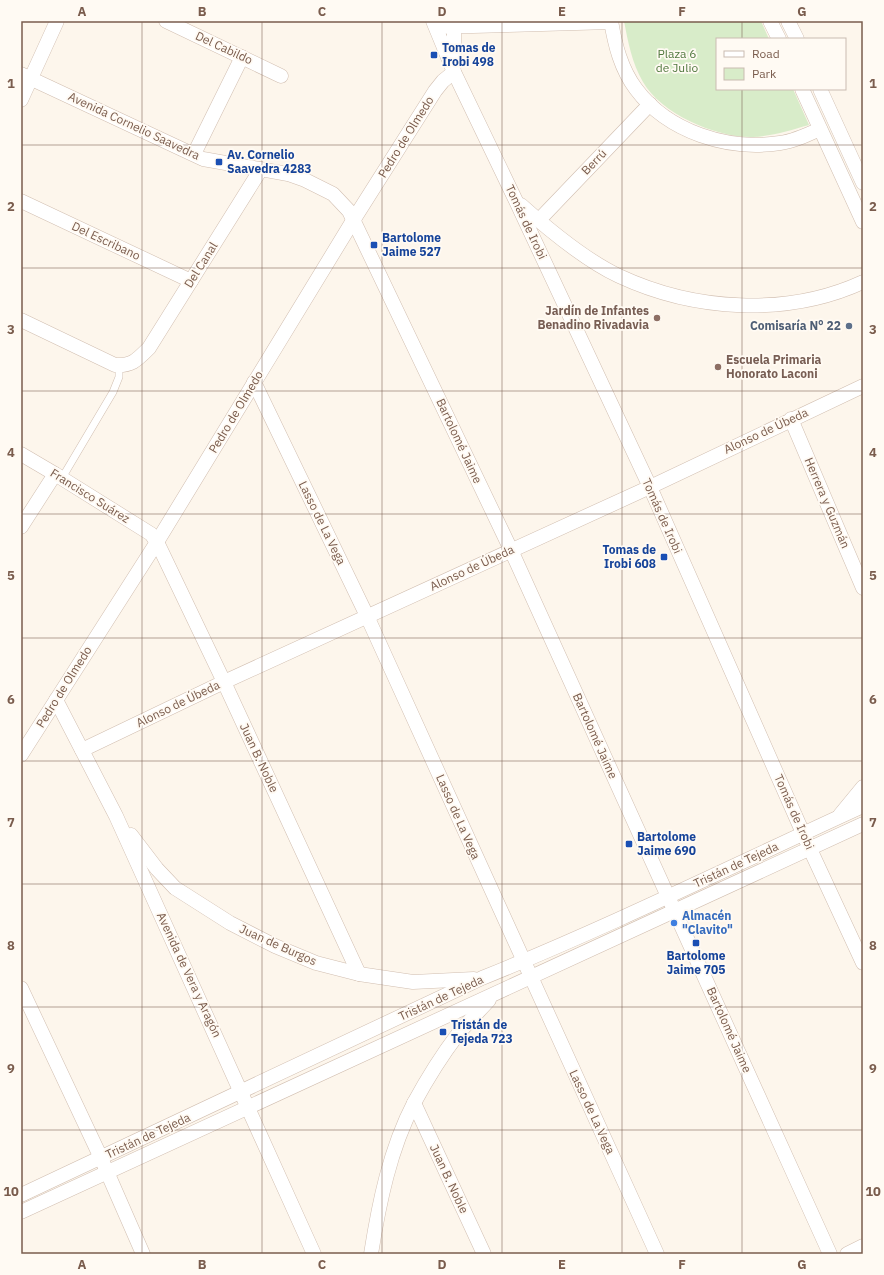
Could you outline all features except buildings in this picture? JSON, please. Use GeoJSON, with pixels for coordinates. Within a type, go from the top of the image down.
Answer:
{"type":"FeatureCollection","features":[{"type":"Feature","properties":{"kind":"street"},"geometry":{"type":"LineString","coordinates":[[21,100],[26,76],[57,21]]}},
{"type":"Feature","properties":{"kind":"street","name":"Del Cabildo"},"geometry":{"type":"LineString","coordinates":[[166,21],[281,76]]}},
{"type":"Feature","properties":{"kind":"street"},"geometry":{"type":"LineString","coordinates":[[434,24],[611,21],[615,43],[627,75],[636,89],[650,104],[673,122],[686,129],[735,144],[767,145],[782,143],[820,129]]}},
{"type":"Feature","properties":{"kind":"street"},"geometry":{"type":"LineString","coordinates":[[770,21],[778,38]]}},
{"type":"Feature","properties":{"kind":"street"},"geometry":{"type":"LineString","coordinates":[[788,21],[796,38]]}},
{"type":"Feature","properties":{"kind":"street"},"geometry":{"type":"LineString","coordinates":[[454,23],[454,72]]}},
{"type":"Feature","properties":{"kind":"street","name":"Tomás de Irobi"},"geometry":{"type":"LineString","coordinates":[[434,24],[454,72],[650,487],[810,849],[863,963]]}},
{"type":"Feature","properties":{"kind":"street"},"geometry":{"type":"LineString","coordinates":[[194,154],[242,57]]}},
{"type":"Feature","properties":{"kind":"street","name":"Pedro de Olmedo"},"geometry":{"type":"LineString","coordinates":[[21,756],[157,542],[254,382],[435,91],[443,81],[454,72]]}},
{"type":"Feature","properties":{"kind":"street","name":"Avenida Cornelio Saavedra"},"geometry":{"type":"LineString","coordinates":[[26,76],[203,159],[260,169],[294,176],[305,180],[331,194],[346,207],[354,220]]}},
{"type":"Feature","properties":{"kind":"street"},"geometry":{"type":"LineString","coordinates":[[802,90],[863,222]]}},
{"type":"Feature","properties":{"kind":"street"},"geometry":{"type":"LineString","coordinates":[[820,90],[863,183]]}},
{"type":"Feature","properties":{"kind":"street","name":"Berrú"},"geometry":{"type":"LineString","coordinates":[[538,220],[650,104]]}},
{"type":"Feature","properties":{"kind":"street","name":"Del Canal"},"geometry":{"type":"LineString","coordinates":[[119,365],[130,364],[138,359],[149,348],[260,169]]}},
{"type":"Feature","properties":{"kind":"street"},"geometry":{"type":"LineString","coordinates":[[516,201],[538,220],[592,260],[619,276],[650,288],[691,299],[736,305],[773,304],[806,300],[846,290],[863,282]]}},
{"type":"Feature","properties":{"kind":"street","name":"Del Escribano"},"geometry":{"type":"LineString","coordinates":[[21,202],[191,281]]}},
{"type":"Feature","properties":{"kind":"street","name":"Bartolomé Jaime"},"geometry":{"type":"LineString","coordinates":[[354,220],[511,550],[830,1254]]}},
{"type":"Feature","properties":{"kind":"street"},"geometry":{"type":"LineString","coordinates":[[21,320],[115,365],[119,365]]}},
{"type":"Feature","properties":{"kind":"street","name":"Lasso de La Vega"},"geometry":{"type":"LineString","coordinates":[[254,382],[367,616],[657,1254]]}},
{"type":"Feature","properties":{"kind":"street","name":"Alonso de Úbeda"},"geometry":{"type":"LineString","coordinates":[[82,750],[224,682],[650,487],[863,386]]}},
{"type":"Feature","properties":{"kind":"street","name":"Herrera y Guzmán"},"geometry":{"type":"LineString","coordinates":[[791,419],[863,588]]}},
{"type":"Feature","properties":{"kind":"street","name":"Francisco Suárez"},"geometry":{"type":"LineString","coordinates":[[21,454],[151,534],[157,542]]}},
{"type":"Feature","properties":{"kind":"street"},"geometry":{"type":"LineString","coordinates":[[21,527],[58,476]]}},
{"type":"Feature","properties":{"kind":"street","name":"Juan B. Noble"},"geometry":{"type":"LineString","coordinates":[[157,542],[224,682],[359,974]]}},
{"type":"Feature","properties":{"kind":"street","name":"Avenida de Vera y Aragón"},"geometry":{"type":"LineString","coordinates":[[56,700],[116,816],[314,1254]]}},
{"type":"Feature","properties":{"kind":"street"},"geometry":{"type":"LineString","coordinates":[[838,817],[863,787]]}},
{"type":"Feature","properties":{"kind":"street","name":"Tristán de Tejeda"},"geometry":{"type":"LineString","coordinates":[[21,1195],[482,978],[523,962],[667,897],[863,806]]}},
{"type":"Feature","properties":{"kind":"street","name":"Juan de Burgos"},"geometry":{"type":"LineString","coordinates":[[116,816],[157,869],[176,888],[201,906],[230,923],[275,946],[309,960],[359,974],[413,982],[482,978]]}},
{"type":"Feature","properties":{"kind":"street","name":"Tristán de Tejeda"},"geometry":{"type":"LineString","coordinates":[[21,1212],[675,912],[863,824]]}},
{"type":"Feature","properties":{"kind":"street"},"geometry":{"type":"LineString","coordinates":[[841,834],[863,834]]}},
{"type":"Feature","properties":{"kind":"street"},"geometry":{"type":"LineString","coordinates":[[21,988],[101,1158],[143,1254]]}},
{"type":"Feature","properties":{"kind":"street"},"geometry":{"type":"LineString","coordinates":[[371,1254],[377,1216],[390,1167],[401,1134],[414,1103],[428,1079],[459,1033],[493,995]]}},
{"type":"Feature","properties":{"kind":"street","name":"Juan B. Noble"},"geometry":{"type":"LineString","coordinates":[[414,1103],[484,1254]]}},
{"type":"Feature","properties":{"kind":"street"},"geometry":{"type":"LineString","coordinates":[[847,1254],[863,1246]]}},
{"type":"Feature","properties":{"kind":"lane"},"geometry":{"type":"LineString","coordinates":[[58,476],[113,392],[119,377],[119,365]]}},
{"type":"Feature","properties":{"kind":"green space","name":"Plaza 6 de Julio"},"geometry":{"type":"Polygon","coordinates":[[[624,21],[761,21],[769,38],[716,38],[716,90],[793,90],[809,125],[753,137],[723,133],[691,122],[676,114],[651,94],[639,75],[629,45],[624,21]]]}},
{"type":"Feature","properties":{"kind":"place","name":"Tomas de Irobi 498"},"geometry":{"type":"Point","coordinates":[434,55]}},
{"type":"Feature","properties":{"kind":"place","name":"Av. Cornelio Saavedra 4283"},"geometry":{"type":"Point","coordinates":[219,162]}},
{"type":"Feature","properties":{"kind":"place","name":"Bartolome Jaime 527"},"geometry":{"type":"Point","coordinates":[374,245]}},
{"type":"Feature","properties":{"kind":"place","name":"Jardín de Infantes Benadino Rivadavia"},"geometry":{"type":"Point","coordinates":[657,318]}},
{"type":"Feature","properties":{"kind":"place","name":"Comisaría N° 22"},"geometry":{"type":"Point","coordinates":[849,326]}},
{"type":"Feature","properties":{"kind":"place","name":"Escuela Primaria Honorato Laconi"},"geometry":{"type":"Point","coordinates":[718,367]}},
{"type":"Feature","properties":{"kind":"place","name":"Tomas de Irobi 608"},"geometry":{"type":"Point","coordinates":[664,557]}},
{"type":"Feature","properties":{"kind":"place","name":"Bartolome Jaime 690"},"geometry":{"type":"Point","coordinates":[629,844]}},
{"type":"Feature","properties":{"kind":"place","name":"Almacén \"Clavito\""},"geometry":{"type":"Point","coordinates":[674,923]}},
{"type":"Feature","properties":{"kind":"place","name":"Bartolome Jaime 705"},"geometry":{"type":"Point","coordinates":[696,943]}},
{"type":"Feature","properties":{"kind":"place","name":"Tristán de Tejeda 723"},"geometry":{"type":"Point","coordinates":[443,1032]}}]}
